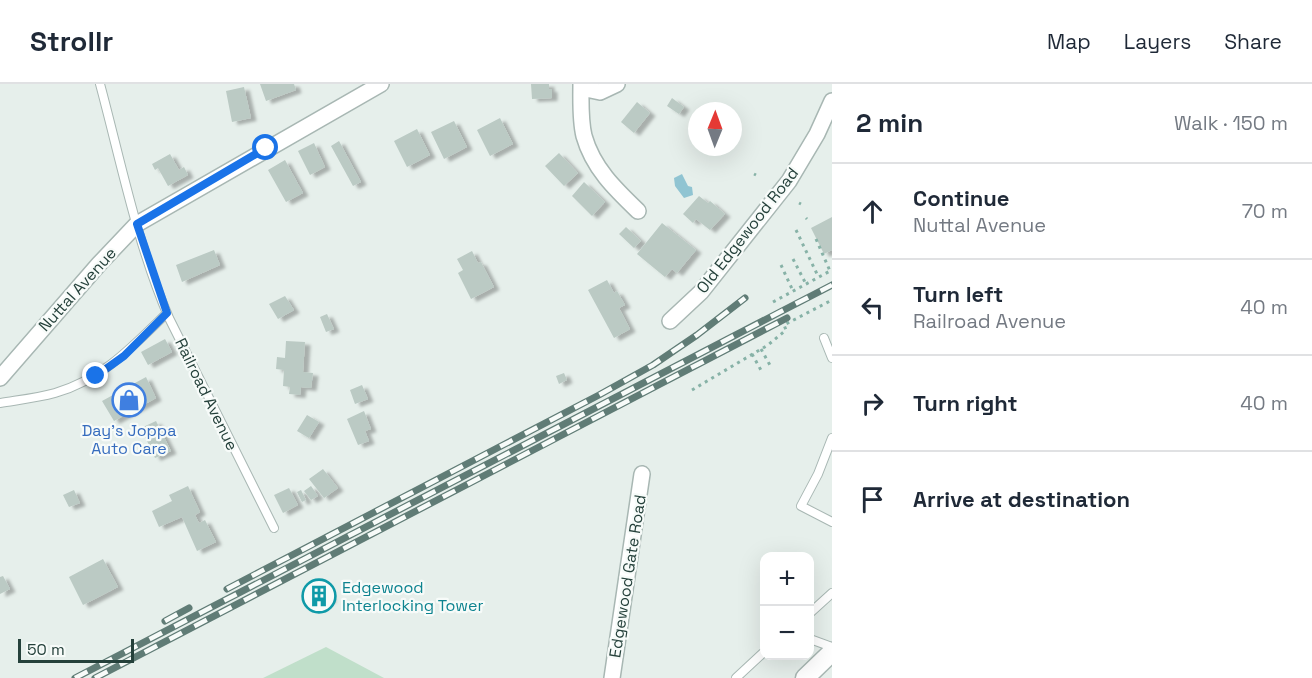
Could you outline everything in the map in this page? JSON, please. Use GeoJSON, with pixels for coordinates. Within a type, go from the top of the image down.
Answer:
{"type":"FeatureCollection","features":[{"type":"Feature","properties":{"kind":"street","name":"Nuttal Avenue"},"geometry":{"type":"LineString","coordinates":[[0,378],[99,264],[137,224],[381,84]]}},
{"type":"Feature","properties":{"kind":"street"},"geometry":{"type":"LineString","coordinates":[[617,84],[600,92],[581,86],[584,134],[593,158],[607,181],[638,211]]}},
{"type":"Feature","properties":{"kind":"street","name":"Old Edgewood Road"},"geometry":{"type":"LineString","coordinates":[[670,321],[701,292],[789,181],[826,125],[832,101]]}},
{"type":"Feature","properties":{"kind":"street","name":"Edgewood Gate Road"},"geometry":{"type":"LineString","coordinates":[[612,678],[642,474]]}},
{"type":"Feature","properties":{"kind":"street"},"geometry":{"type":"LineString","coordinates":[[805,678],[832,652]]}},
{"type":"Feature","properties":{"kind":"lane","name":"Railroad Avenue"},"geometry":{"type":"LineString","coordinates":[[100,84],[137,224],[167,313],[274,528]]}},
{"type":"Feature","properties":{"kind":"lane"},"geometry":{"type":"LineString","coordinates":[[0,403],[55,393],[96,376],[124,356],[167,313]]}},
{"type":"Feature","properties":{"kind":"lane"},"geometry":{"type":"LineString","coordinates":[[824,338],[832,358]]}},
{"type":"Feature","properties":{"kind":"lane"},"geometry":{"type":"LineString","coordinates":[[832,438],[818,474],[801,506],[832,522]]}},
{"type":"Feature","properties":{"kind":"lane"},"geometry":{"type":"LineString","coordinates":[[814,609],[832,593]]}},
{"type":"Feature","properties":{"kind":"lane"},"geometry":{"type":"LineString","coordinates":[[814,640],[832,647]]}},
{"type":"Feature","properties":{"kind":"lane"},"geometry":{"type":"LineString","coordinates":[[736,678],[760,656]]}},
{"type":"Feature","properties":{"kind":"path"},"geometry":{"type":"LineString","coordinates":[[795,230],[819,277]]}},
{"type":"Feature","properties":{"kind":"path"},"geometry":{"type":"LineString","coordinates":[[773,302],[831,270],[816,239]]}},
{"type":"Feature","properties":{"kind":"path"},"geometry":{"type":"LineString","coordinates":[[793,259],[806,284]]}},
{"type":"Feature","properties":{"kind":"path"},"geometry":{"type":"LineString","coordinates":[[781,265],[793,291]]}},
{"type":"Feature","properties":{"kind":"path"},"geometry":{"type":"LineString","coordinates":[[692,390],[761,349],[786,330],[784,325],[832,300]]}},
{"type":"Feature","properties":{"kind":"path"},"geometry":{"type":"LineString","coordinates":[[761,349],[771,367]]}},
{"type":"Feature","properties":{"kind":"path"},"geometry":{"type":"LineString","coordinates":[[752,354],[762,372]]}},
{"type":"Feature","properties":{"kind":"green space"},"geometry":{"type":"Polygon","coordinates":[[[326,647],[384,678],[263,678],[326,647]]]}},
{"type":"Feature","properties":{"kind":"water"},"geometry":{"type":"Polygon","coordinates":[[[682,174],[688,186],[692,187],[693,195],[684,198],[675,186],[674,178],[682,174]]]}},
{"type":"Feature","properties":{"kind":"building"},"geometry":{"type":"Polygon","coordinates":[[[260,84],[294,84],[296,90],[266,101],[260,84]]]}},
{"type":"Feature","properties":{"kind":"building"},"geometry":{"type":"Polygon","coordinates":[[[531,84],[549,84],[549,89],[552,89],[552,98],[532,99],[531,84]]]}},
{"type":"Feature","properties":{"kind":"building"},"geometry":{"type":"Polygon","coordinates":[[[244,87],[251,118],[232,122],[226,91],[244,87]]]}},
{"type":"Feature","properties":{"kind":"building"},"geometry":{"type":"Polygon","coordinates":[[[672,98],[684,107],[679,114],[667,106],[672,98]]]}},
{"type":"Feature","properties":{"kind":"building"},"geometry":{"type":"Polygon","coordinates":[[[637,102],[650,113],[634,133],[621,122],[637,102]]]}},
{"type":"Feature","properties":{"kind":"building"},"geometry":{"type":"Polygon","coordinates":[[[500,118],[513,144],[490,156],[477,130],[500,118]]]}},
{"type":"Feature","properties":{"kind":"building"},"geometry":{"type":"Polygon","coordinates":[[[454,121],[467,147],[444,159],[431,132],[454,121]]]}},
{"type":"Feature","properties":{"kind":"building"},"geometry":{"type":"Polygon","coordinates":[[[417,129],[430,155],[407,167],[394,141],[417,129]]]}},
{"type":"Feature","properties":{"kind":"building"},"geometry":{"type":"Polygon","coordinates":[[[339,141],[361,182],[353,186],[331,146],[339,141]]]}},
{"type":"Feature","properties":{"kind":"building"},"geometry":{"type":"Polygon","coordinates":[[[314,143],[325,167],[310,175],[298,151],[314,143]]]}},
{"type":"Feature","properties":{"kind":"building"},"geometry":{"type":"Polygon","coordinates":[[[559,153],[578,173],[564,186],[545,166],[559,153]]]}},
{"type":"Feature","properties":{"kind":"building"},"geometry":{"type":"Polygon","coordinates":[[[170,154],[179,170],[184,167],[188,175],[168,186],[158,168],[155,170],[152,164],[170,154]]]}},
{"type":"Feature","properties":{"kind":"building"},"geometry":{"type":"Polygon","coordinates":[[[285,160],[303,193],[286,202],[268,170],[285,160]]]}},
{"type":"Feature","properties":{"kind":"building"},"geometry":{"type":"Polygon","coordinates":[[[584,182],[605,202],[592,216],[572,196],[584,182]]]}},
{"type":"Feature","properties":{"kind":"building"},"geometry":{"type":"Polygon","coordinates":[[[699,196],[708,203],[710,201],[725,214],[710,230],[696,219],[693,223],[683,214],[699,196]]]}},
{"type":"Feature","properties":{"kind":"building"},"geometry":{"type":"Polygon","coordinates":[[[832,217],[832,250],[824,254],[811,228],[832,217]]]}},
{"type":"Feature","properties":{"kind":"building"},"geometry":{"type":"Polygon","coordinates":[[[662,223],[696,250],[677,273],[672,269],[665,277],[637,254],[662,223]]]}},
{"type":"Feature","properties":{"kind":"building"},"geometry":{"type":"Polygon","coordinates":[[[626,227],[641,241],[634,248],[619,234],[626,227]]]}},
{"type":"Feature","properties":{"kind":"building"},"geometry":{"type":"Polygon","coordinates":[[[214,250],[220,265],[182,282],[176,265],[214,250]]]}},
{"type":"Feature","properties":{"kind":"building"},"geometry":{"type":"Polygon","coordinates":[[[472,251],[478,263],[481,262],[494,287],[471,299],[458,273],[463,270],[457,259],[472,251]]]}},
{"type":"Feature","properties":{"kind":"building"},"geometry":{"type":"Polygon","coordinates":[[[607,280],[614,293],[617,291],[625,305],[619,308],[630,329],[614,338],[588,290],[607,280]]]}},
{"type":"Feature","properties":{"kind":"building"},"geometry":{"type":"Polygon","coordinates":[[[285,296],[294,310],[278,319],[269,304],[285,296]]]}},
{"type":"Feature","properties":{"kind":"building"},"geometry":{"type":"Polygon","coordinates":[[[327,314],[334,329],[326,332],[320,317],[327,314]]]}},
{"type":"Feature","properties":{"kind":"building"},"geometry":{"type":"Polygon","coordinates":[[[165,339],[172,352],[148,365],[141,352],[165,339]]]}},
{"type":"Feature","properties":{"kind":"building"},"geometry":{"type":"Polygon","coordinates":[[[286,341],[305,342],[303,372],[313,373],[311,388],[301,387],[300,395],[289,394],[290,387],[283,386],[284,370],[276,369],[277,357],[285,358],[286,341]]]}},
{"type":"Feature","properties":{"kind":"building"},"geometry":{"type":"Polygon","coordinates":[[[564,373],[567,380],[559,384],[556,376],[564,373]]]}},
{"type":"Feature","properties":{"kind":"building","name":"Day's Joppa Auto Care"},"geometry":{"type":"Polygon","coordinates":[[[146,377],[156,398],[114,421],[102,401],[146,377]]]}},
{"type":"Feature","properties":{"kind":"building"},"geometry":{"type":"Polygon","coordinates":[[[362,385],[368,399],[355,404],[350,390],[362,385]]]}},
{"type":"Feature","properties":{"kind":"building"},"geometry":{"type":"Polygon","coordinates":[[[364,411],[371,429],[365,431],[369,441],[358,445],[347,419],[364,411]]]}},
{"type":"Feature","properties":{"kind":"building"},"geometry":{"type":"Polygon","coordinates":[[[307,415],[319,422],[309,438],[297,431],[307,415]]]}},
{"type":"Feature","properties":{"kind":"building"},"geometry":{"type":"Polygon","coordinates":[[[156,421],[171,451],[155,458],[141,428],[156,421]]]}},
{"type":"Feature","properties":{"kind":"building"},"geometry":{"type":"Polygon","coordinates":[[[323,469],[338,488],[324,498],[309,479],[323,469]]]}},
{"type":"Feature","properties":{"kind":"building"},"geometry":{"type":"Polygon","coordinates":[[[188,486],[200,512],[195,515],[199,523],[205,520],[216,542],[197,551],[182,517],[159,527],[152,511],[172,501],[169,495],[188,486]]]}},
{"type":"Feature","properties":{"kind":"building"},"geometry":{"type":"Polygon","coordinates":[[[311,486],[318,496],[311,500],[304,491],[311,486]]]}},
{"type":"Feature","properties":{"kind":"building"},"geometry":{"type":"Polygon","coordinates":[[[289,488],[298,505],[283,513],[274,495],[289,488]]]}},
{"type":"Feature","properties":{"kind":"building"},"geometry":{"type":"Polygon","coordinates":[[[74,490],[80,503],[69,507],[63,495],[74,490]]]}},
{"type":"Feature","properties":{"kind":"building"},"geometry":{"type":"Polygon","coordinates":[[[301,490],[306,500],[302,502],[297,492],[301,490]]]}},
{"type":"Feature","properties":{"kind":"building"},"geometry":{"type":"Polygon","coordinates":[[[103,559],[118,587],[83,605],[69,577],[103,559]]]}},
{"type":"Feature","properties":{"kind":"building"},"geometry":{"type":"Polygon","coordinates":[[[3,576],[10,589],[0,594],[0,577],[3,576]]]}},
{"type":"Feature","properties":{"kind":"building","name":"Edgewood Interlocking Tower"},"geometry":{"type":"Polygon","coordinates":[[[323,584],[331,599],[315,607],[307,593],[323,584]]]}},
{"type":"Feature","properties":{"kind":"railway"},"geometry":{"type":"LineString","coordinates":[[75,678],[832,285]]}},
{"type":"Feature","properties":{"kind":"railway"},"geometry":{"type":"LineString","coordinates":[[227,589],[653,365],[745,298]]}},
{"type":"Feature","properties":{"kind":"railway"},"geometry":{"type":"LineString","coordinates":[[95,678],[787,318]]}},
{"type":"Feature","properties":{"kind":"railway"},"geometry":{"type":"LineString","coordinates":[[165,621],[189,608]]}},
{"type":"Feature","properties":{"kind":"place","name":"Day's Joppa Auto Care"},"geometry":{"type":"Point","coordinates":[129,400]}},
{"type":"Feature","properties":{"kind":"place","name":"Edgewood Interlocking Tower"},"geometry":{"type":"Point","coordinates":[319,596]}},
{"type":"Feature","properties":{"kind":"route"},"geometry":{"type":"LineString","coordinates":[[96,376],[124,356],[167,313],[158,292],[137,224],[266,148]]}}]}
